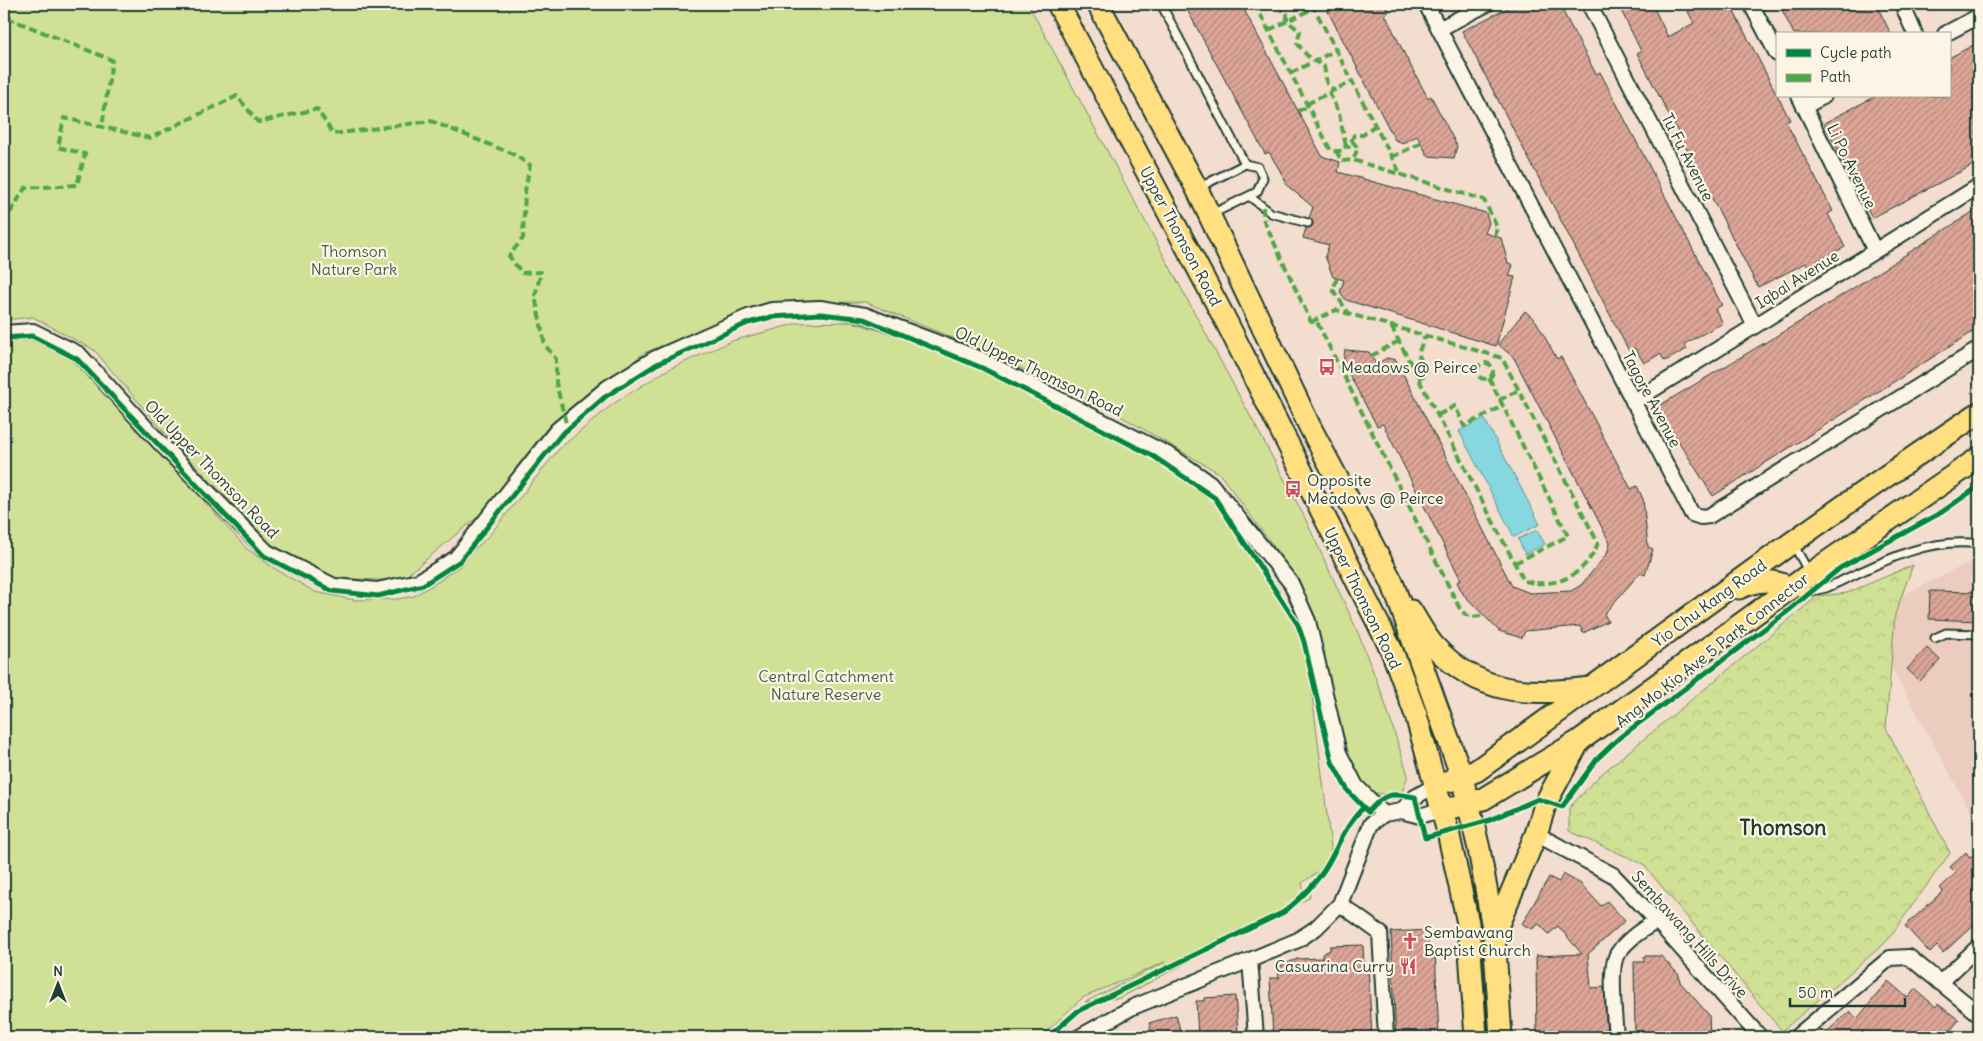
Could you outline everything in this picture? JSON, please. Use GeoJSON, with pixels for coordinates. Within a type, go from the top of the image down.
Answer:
{"type":"FeatureCollection","features":[{"type":"Feature","properties":{"kind":"main road","name":"Upper Thomson Road"},"geometry":{"type":"LineString","coordinates":[[1058,4],[1227,323],[1392,651],[1416,715],[1443,809],[1468,923],[1476,1037]]}},
{"type":"Feature","properties":{"kind":"main road","name":"Upper Thomson Road"},"geometry":{"type":"LineString","coordinates":[[1098,4],[1198,189],[1310,427],[1392,582],[1462,777],[1469,804],[1494,934],[1501,1037]]}},
{"type":"Feature","properties":{"kind":"main road","name":"Yio Chu Kang Road"},"geometry":{"type":"LineString","coordinates":[[1436,785],[1476,771],[1718,598],[1792,542],[1979,413]]}},
{"type":"Feature","properties":{"kind":"main road"},"geometry":{"type":"LineString","coordinates":[[1443,809],[1483,799],[1580,741],[1810,574],[1979,458]]}},
{"type":"Feature","properties":{"kind":"main road"},"geometry":{"type":"LineString","coordinates":[[1718,598],[1753,581],[1767,580],[1779,582],[1791,588]]}},
{"type":"Feature","properties":{"kind":"main road"},"geometry":{"type":"LineString","coordinates":[[1392,582],[1433,645],[1454,665],[1473,677],[1493,685],[1529,693],[1593,688]]}},
{"type":"Feature","properties":{"kind":"main road"},"geometry":{"type":"LineString","coordinates":[[1494,934],[1536,834],[1549,795],[1580,741]]}},
{"type":"Feature","properties":{"kind":"street","name":"Tagore Avenue"},"geometry":{"type":"LineString","coordinates":[[1426,4],[1692,514],[1701,517],[1709,516],[1979,349]]}},
{"type":"Feature","properties":{"kind":"street"},"geometry":{"type":"LineString","coordinates":[[1440,29],[1486,4]]}},
{"type":"Feature","properties":{"kind":"street","name":"Tu Fu Avenue"},"geometry":{"type":"LineString","coordinates":[[1589,4],[1755,326]]}},
{"type":"Feature","properties":{"kind":"street"},"geometry":{"type":"LineString","coordinates":[[1751,4],[1776,52]]}},
{"type":"Feature","properties":{"kind":"street"},"geometry":{"type":"LineString","coordinates":[[1902,4],[1914,32]]}},
{"type":"Feature","properties":{"kind":"street"},"geometry":{"type":"LineString","coordinates":[[1949,32],[1979,16]]}},
{"type":"Feature","properties":{"kind":"street"},"geometry":{"type":"LineString","coordinates":[[1801,101],[1815,98]]}},
{"type":"Feature","properties":{"kind":"street","name":"Li Po Avenue"},"geometry":{"type":"LineString","coordinates":[[1801,101],[1875,251]]}},
{"type":"Feature","properties":{"kind":"street","name":"Iqbal Avenue"},"geometry":{"type":"LineString","coordinates":[[1633,402],[1979,186]]}},
{"type":"Feature","properties":{"kind":"street","name":"Old Upper Thomson Road"},"geometry":{"type":"LineString","coordinates":[[4,333],[33,331],[79,354],[159,442],[267,552],[334,586],[377,590],[419,581],[456,558],[557,430],[607,388],[654,360],[748,316],[772,310],[820,308],[865,314],[978,358],[1171,456],[1210,483],[1291,583],[1308,621],[1339,753],[1356,786],[1384,814]]}},
{"type":"Feature","properties":{"kind":"street"},"geometry":{"type":"LineString","coordinates":[[1401,811],[1415,797],[1436,785]]}},
{"type":"Feature","properties":{"kind":"street"},"geometry":{"type":"LineString","coordinates":[[1079,1037],[1133,1007],[1250,960],[1310,932],[1340,904],[1366,832],[1371,824],[1384,814],[1401,811],[1420,816],[1443,809]]}},
{"type":"Feature","properties":{"kind":"street","name":"Sembawang Hills Drive"},"geometry":{"type":"LineString","coordinates":[[1536,834],[1613,875],[1657,921],[1760,1037]]}},
{"type":"Feature","properties":{"kind":"street"},"geometry":{"type":"LineString","coordinates":[[1340,904],[1380,933],[1386,1037]]}},
{"type":"Feature","properties":{"kind":"street"},"geometry":{"type":"LineString","coordinates":[[1616,1037],[1613,965],[1617,953],[1647,927],[1657,921]]}},
{"type":"Feature","properties":{"kind":"street"},"geometry":{"type":"LineString","coordinates":[[1940,983],[1979,946]]}},
{"type":"Feature","properties":{"kind":"street"},"geometry":{"type":"LineString","coordinates":[[1796,1037],[1890,958],[1909,957],[1979,1014]]}},
{"type":"Feature","properties":{"kind":"street"},"geometry":{"type":"LineString","coordinates":[[1250,960],[1256,1037]]}},
{"type":"Feature","properties":{"kind":"lane"},"geometry":{"type":"LineString","coordinates":[[1161,4],[1245,164]]}},
{"type":"Feature","properties":{"kind":"lane"},"geometry":{"type":"LineString","coordinates":[[1198,189],[1245,164],[1258,167],[1263,178],[1257,192],[1210,215]]}},
{"type":"Feature","properties":{"kind":"lane"},"geometry":{"type":"LineString","coordinates":[[1249,196],[1271,213],[1308,223]]}},
{"type":"Feature","properties":{"kind":"lane"},"geometry":{"type":"LineString","coordinates":[[1792,542],[1810,574],[1826,588]]}},
{"type":"Feature","properties":{"kind":"lane"},"geometry":{"type":"LineString","coordinates":[[1791,588],[1804,592],[1826,588],[1911,550],[1946,542],[1979,544]]}},
{"type":"Feature","properties":{"kind":"lane"},"geometry":{"type":"LineString","coordinates":[[1935,638],[1946,633],[1979,634]]}},
{"type":"Feature","properties":{"kind":"shaded area"},"geometry":{"type":"Polygon","coordinates":[[[1979,558],[1979,827],[1863,615],[1979,558]]]}},
{"type":"Feature","properties":{"kind":"green space","name":"Thomson Nature Park"},"geometry":{"type":"Polygon","coordinates":[[[4,4],[1028,4],[1303,514],[1356,628],[1383,697],[1408,775],[1402,792],[1379,794],[1358,787],[1300,582],[1219,473],[1112,411],[982,350],[865,302],[767,303],[644,353],[546,429],[480,515],[400,581],[336,578],[271,544],[170,439],[94,350],[33,317],[4,320],[4,4]]]}},
{"type":"Feature","properties":{"kind":"green space","name":"Central Catchment Nature Reserve"},"geometry":{"type":"Polygon","coordinates":[[[852,322],[919,342],[982,369],[1200,479],[1279,589],[1299,632],[1308,662],[1331,847],[1329,864],[1302,883],[1304,893],[1311,890],[1309,898],[1120,998],[1085,1002],[1165,962],[1082,998],[1041,1037],[4,1037],[4,335],[20,334],[66,356],[109,395],[246,548],[272,567],[315,592],[355,600],[398,599],[414,596],[441,580],[488,537],[559,449],[613,404],[667,370],[732,341],[798,323],[852,322]]]}},
{"type":"Feature","properties":{"kind":"green space"},"geometry":{"type":"Polygon","coordinates":[[[1913,565],[1895,614],[1886,728],[1950,853],[1886,942],[1782,1031],[1643,864],[1569,831],[1569,808],[1600,775],[1818,596],[1847,593],[1913,565]]]}},
{"type":"Feature","properties":{"kind":"water"},"geometry":{"type":"Polygon","coordinates":[[[1484,418],[1540,524],[1514,537],[1459,431],[1484,418]]]}},
{"type":"Feature","properties":{"kind":"water"},"geometry":{"type":"Polygon","coordinates":[[[1537,530],[1545,544],[1525,554],[1518,539],[1537,530]]]}},
{"type":"Feature","properties":{"kind":"building"},"geometry":{"type":"Polygon","coordinates":[[[1184,4],[1241,4],[1322,156],[1340,162],[1338,172],[1486,213],[1489,223],[1485,233],[1501,238],[1508,263],[1513,265],[1509,276],[1515,277],[1496,346],[1346,300],[1340,292],[1344,280],[1333,277],[1325,256],[1329,245],[1303,238],[1306,228],[1313,225],[1309,218],[1313,207],[1284,183],[1286,181],[1269,152],[1265,154],[1184,4]]]}},
{"type":"Feature","properties":{"kind":"building"},"geometry":{"type":"Polygon","coordinates":[[[1324,4],[1384,4],[1389,12],[1385,14],[1407,59],[1428,98],[1431,96],[1457,146],[1454,158],[1428,156],[1417,136],[1403,143],[1395,140],[1324,4]]]}},
{"type":"Feature","properties":{"kind":"building"},"geometry":{"type":"Polygon","coordinates":[[[1516,4],[1559,4],[1596,74],[1600,72],[1722,305],[1715,309],[1723,323],[1684,344],[1687,349],[1665,361],[1660,354],[1644,363],[1635,348],[1629,351],[1462,31],[1516,4]]]}},
{"type":"Feature","properties":{"kind":"building"},"geometry":{"type":"Polygon","coordinates":[[[1618,4],[1652,4],[1668,37],[1694,23],[1684,4],[1730,4],[1776,93],[1776,98],[1779,98],[1790,120],[1786,122],[1833,211],[1828,214],[1845,247],[1808,266],[1806,263],[1758,287],[1637,53],[1641,51],[1618,4]]]}},
{"type":"Feature","properties":{"kind":"building"},"geometry":{"type":"Polygon","coordinates":[[[1779,4],[1876,4],[1890,32],[1793,32],[1779,4]]]}},
{"type":"Feature","properties":{"kind":"building"},"geometry":{"type":"Polygon","coordinates":[[[1979,42],[1979,162],[1872,218],[1824,123],[1872,98],[1950,98],[1950,57],[1979,42]]]}},
{"type":"Feature","properties":{"kind":"building"},"geometry":{"type":"Polygon","coordinates":[[[1979,208],[1979,328],[1713,496],[1657,407],[1803,320],[1979,208]]]}},
{"type":"Feature","properties":{"kind":"building"},"geometry":{"type":"Polygon","coordinates":[[[1525,311],[1536,321],[1557,359],[1561,357],[1631,489],[1637,486],[1643,499],[1648,547],[1653,549],[1645,575],[1640,573],[1604,614],[1608,621],[1583,633],[1580,626],[1525,631],[1522,638],[1499,631],[1463,594],[1457,582],[1461,580],[1383,424],[1377,426],[1343,363],[1345,350],[1369,352],[1376,364],[1387,358],[1396,360],[1512,586],[1530,593],[1571,591],[1581,585],[1607,554],[1610,543],[1514,358],[1498,344],[1525,311]]]}},
{"type":"Feature","properties":{"kind":"building"},"geometry":{"type":"Polygon","coordinates":[[[1930,591],[1979,592],[1979,621],[1929,619],[1930,591]]]}},
{"type":"Feature","properties":{"kind":"building"},"geometry":{"type":"Polygon","coordinates":[[[1927,648],[1940,660],[1920,681],[1907,669],[1927,648]]]}},
{"type":"Feature","properties":{"kind":"building"},"geometry":{"type":"Polygon","coordinates":[[[1979,849],[1979,920],[1943,953],[1937,946],[1930,953],[1905,926],[1943,891],[1940,888],[1956,873],[1950,867],[1966,852],[1970,858],[1979,849]]]}},
{"type":"Feature","properties":{"kind":"building"},"geometry":{"type":"Polygon","coordinates":[[[1563,874],[1581,884],[1601,906],[1607,901],[1625,921],[1588,954],[1591,988],[1604,987],[1607,1037],[1537,1037],[1536,956],[1582,954],[1558,926],[1549,934],[1539,924],[1532,929],[1522,924],[1549,877],[1559,882],[1563,874]]]}},
{"type":"Feature","properties":{"kind":"building"},"geometry":{"type":"Polygon","coordinates":[[[1428,930],[1428,950],[1435,950],[1439,1037],[1396,1037],[1391,932],[1428,930]]]}},
{"type":"Feature","properties":{"kind":"building"},"geometry":{"type":"Polygon","coordinates":[[[1363,945],[1364,966],[1368,966],[1372,1037],[1273,1037],[1270,978],[1279,978],[1278,967],[1297,959],[1322,958],[1322,954],[1330,950],[1330,946],[1363,945]]]}},
{"type":"Feature","properties":{"kind":"building"},"geometry":{"type":"Polygon","coordinates":[[[1644,956],[1661,956],[1679,975],[1680,982],[1709,1015],[1710,1037],[1635,1037],[1634,962],[1644,962],[1644,956]]]}},
{"type":"Feature","properties":{"kind":"building"},"geometry":{"type":"Polygon","coordinates":[[[1888,981],[1908,998],[1915,989],[1936,1007],[1938,1004],[1959,1020],[1945,1037],[1821,1037],[1850,1011],[1857,1019],[1888,981]]]}},
{"type":"Feature","properties":{"kind":"building"},"geometry":{"type":"Polygon","coordinates":[[[1235,996],[1238,1031],[1232,1032],[1232,1037],[1198,1037],[1196,1001],[1204,1001],[1204,998],[1235,996]]]}},
{"type":"Feature","properties":{"kind":"building"},"geometry":{"type":"Polygon","coordinates":[[[1176,1015],[1182,1037],[1153,1037],[1149,1023],[1176,1015]]]}},
{"type":"Feature","properties":{"kind":"marked path"},"geometry":{"type":"LineString","coordinates":[[7,4],[10,19],[112,60],[102,127]]}},
{"type":"Feature","properties":{"kind":"marked path"},"geometry":{"type":"LineString","coordinates":[[1255,4],[1331,151],[1342,151],[1346,146],[1349,147],[1354,135],[1363,135],[1375,125]]}},
{"type":"Feature","properties":{"kind":"marked path"},"geometry":{"type":"LineString","coordinates":[[1281,4],[1282,11],[1287,14],[1287,21],[1300,31],[1297,43],[1309,57],[1324,66],[1327,84],[1334,90]]}},
{"type":"Feature","properties":{"kind":"marked path"},"geometry":{"type":"LineString","coordinates":[[1312,4],[1336,50]]}},
{"type":"Feature","properties":{"kind":"marked path"},"geometry":{"type":"LineString","coordinates":[[1269,30],[1314,8]]}},
{"type":"Feature","properties":{"kind":"marked path"},"geometry":{"type":"LineString","coordinates":[[1291,73],[1336,50],[1352,81]]}},
{"type":"Feature","properties":{"kind":"marked path"},"geometry":{"type":"LineString","coordinates":[[1307,104],[1352,81],[1401,175]]}},
{"type":"Feature","properties":{"kind":"marked path"},"geometry":{"type":"LineString","coordinates":[[1329,92],[1339,114],[1346,146]]}},
{"type":"Feature","properties":{"kind":"marked path"},"geometry":{"type":"LineString","coordinates":[[4,223],[25,188],[77,185],[85,154],[58,147],[64,118],[150,138],[237,96],[258,122],[317,109],[333,134],[431,121],[513,154],[530,165],[525,191],[523,238],[509,256],[522,273],[541,272],[535,296],[545,345],[556,359],[556,383],[566,423]]}},
{"type":"Feature","properties":{"kind":"marked path"},"geometry":{"type":"LineString","coordinates":[[1298,111],[1309,106]]}},
{"type":"Feature","properties":{"kind":"marked path"},"geometry":{"type":"LineString","coordinates":[[1352,141],[1358,148],[1353,160]]}},
{"type":"Feature","properties":{"kind":"marked path"},"geometry":{"type":"LineString","coordinates":[[1392,157],[1421,143]]}},
{"type":"Feature","properties":{"kind":"marked path"},"geometry":{"type":"LineString","coordinates":[[1336,151],[1342,161],[1353,160],[1484,200],[1497,227],[1495,236]]}},
{"type":"Feature","properties":{"kind":"marked path"},"geometry":{"type":"LineString","coordinates":[[1263,207],[1264,221],[1311,322],[1317,322],[1459,607],[1470,616],[1484,615]]}},
{"type":"Feature","properties":{"kind":"marked path"},"geometry":{"type":"LineString","coordinates":[[1337,278],[1333,290],[1349,314]]}},
{"type":"Feature","properties":{"kind":"marked path"},"geometry":{"type":"LineString","coordinates":[[1311,322],[1336,310],[1502,358],[1598,543],[1586,564],[1578,571],[1559,581],[1548,583],[1524,581],[1391,326]]}},
{"type":"Feature","properties":{"kind":"marked path"},"geometry":{"type":"LineString","coordinates":[[1418,378],[1428,374],[1418,354],[1425,336]]}},
{"type":"Feature","properties":{"kind":"marked path"},"geometry":{"type":"LineString","coordinates":[[1371,356],[1399,341]]}},
{"type":"Feature","properties":{"kind":"marked path"},"geometry":{"type":"LineString","coordinates":[[1482,363],[1488,363],[1493,368],[1493,371],[1491,377],[1482,379],[1477,374],[1477,368],[1482,363]]}},
{"type":"Feature","properties":{"kind":"marked path"},"geometry":{"type":"LineString","coordinates":[[1489,378],[1568,536],[1515,563]]}},
{"type":"Feature","properties":{"kind":"marked path"},"geometry":{"type":"LineString","coordinates":[[1499,400],[1519,390]]}},
{"type":"Feature","properties":{"kind":"marked path"},"geometry":{"type":"LineString","coordinates":[[1438,415],[1455,406],[1464,426],[1503,406]]}},
{"type":"Feature","properties":{"kind":"cycle path","name":"Ang Mo Kio Ave 5 Park Connector"},"geometry":{"type":"LineString","coordinates":[[4,338],[32,336],[77,359],[264,556],[332,591],[378,596],[423,585],[460,561],[560,436],[605,397],[657,364],[748,323],[772,317],[821,314],[864,319],[982,368],[1153,456],[1215,498],[1298,625],[1304,642],[1332,762],[1348,791],[1368,812],[1384,797],[1394,795],[1415,797],[1425,838],[1490,820],[1538,799],[1562,807],[1597,759],[1619,738],[1788,611],[1840,568],[1942,512],[1979,486]]}},
{"type":"Feature","properties":{"kind":"cycle path"},"geometry":{"type":"LineString","coordinates":[[1048,1037],[1078,1011],[1284,912],[1317,880],[1347,828],[1363,808]]}},
{"type":"Feature","properties":{"kind":"place","name":"Meadows @ Peirce"},"geometry":{"type":"Point","coordinates":[1327,367]}},
{"type":"Feature","properties":{"kind":"place","name":"Opposite Meadows @ Peirce"},"geometry":{"type":"Point","coordinates":[1293,489]}},
{"type":"Feature","properties":{"kind":"place","name":"Sembawang Baptist Church"},"geometry":{"type":"Point","coordinates":[1410,941]}},
{"type":"Feature","properties":{"kind":"place","name":"Casuarina Curry"},"geometry":{"type":"Point","coordinates":[1408,966]}},
{"type":"Feature","properties":{"kind":"district","name":"Thomson"},"geometry":{"type":"Point","coordinates":[1783,828]}}]}
